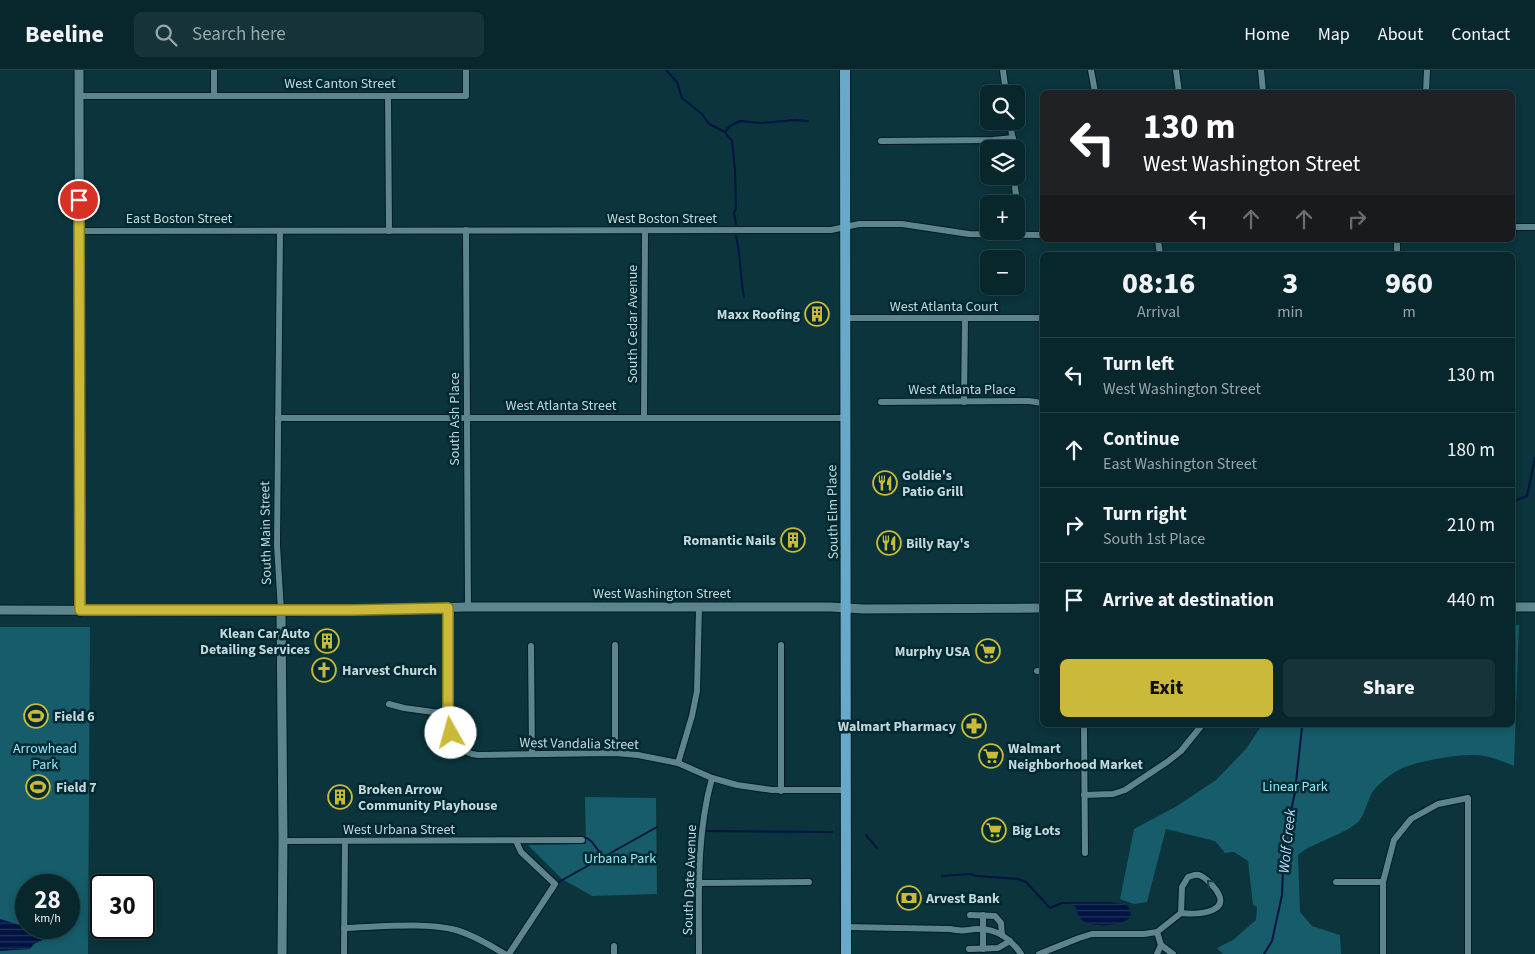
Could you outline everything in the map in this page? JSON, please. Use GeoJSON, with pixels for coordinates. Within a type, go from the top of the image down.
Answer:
{"type":"FeatureCollection","features":[{"type":"Feature","properties":{"kind":"main road"},"geometry":{"type":"LineString","coordinates":[[79,70],[80,610]]}},
{"type":"Feature","properties":{"kind":"main road","name":"South Elm Place"},"geometry":{"type":"LineString","coordinates":[[845,70],[846,954]]}},
{"type":"Feature","properties":{"kind":"main road","name":"West Washington Street"},"geometry":{"type":"LineString","coordinates":[[0,610],[281,611],[468,607],[1040,608]]}},
{"type":"Feature","properties":{"kind":"main road"},"geometry":{"type":"LineString","coordinates":[[1515,608],[1535,608]]}},
{"type":"Feature","properties":{"kind":"main road","name":"South Main Street"},"geometry":{"type":"LineString","coordinates":[[281,611],[282,954]]}},
{"type":"Feature","properties":{"kind":"street"},"geometry":{"type":"LineString","coordinates":[[214,70],[214,96]]}},
{"type":"Feature","properties":{"kind":"street","name":"West Canton Street"},"geometry":{"type":"LineString","coordinates":[[79,96],[466,96],[466,70]]}},
{"type":"Feature","properties":{"kind":"street"},"geometry":{"type":"LineString","coordinates":[[1003,70],[1005,85]]}},
{"type":"Feature","properties":{"kind":"street"},"geometry":{"type":"LineString","coordinates":[[1092,70],[1095,90]]}},
{"type":"Feature","properties":{"kind":"street"},"geometry":{"type":"LineString","coordinates":[[1176,70],[1179,90]]}},
{"type":"Feature","properties":{"kind":"street"},"geometry":{"type":"LineString","coordinates":[[1261,70],[1263,90]]}},
{"type":"Feature","properties":{"kind":"street"},"geometry":{"type":"LineString","coordinates":[[1426,90],[1427,70]]}},
{"type":"Feature","properties":{"kind":"street"},"geometry":{"type":"LineString","coordinates":[[388,96],[389,231]]}},
{"type":"Feature","properties":{"kind":"street"},"geometry":{"type":"LineString","coordinates":[[882,141],[993,140],[1013,138],[1012,130]]}},
{"type":"Feature","properties":{"kind":"street","name":"West Boston Street"},"geometry":{"type":"LineString","coordinates":[[280,230],[831,230],[859,224],[902,224],[980,234]]}},
{"type":"Feature","properties":{"kind":"street"},"geometry":{"type":"LineString","coordinates":[[1515,227],[1535,227]]}},
{"type":"Feature","properties":{"kind":"street","name":"East Boston Street"},"geometry":{"type":"LineString","coordinates":[[79,231],[280,230]]}},
{"type":"Feature","properties":{"kind":"street","name":"South Main Street"},"geometry":{"type":"LineString","coordinates":[[280,230],[277,545],[281,611]]}},
{"type":"Feature","properties":{"kind":"street","name":"South Ash Place"},"geometry":{"type":"LineString","coordinates":[[466,230],[468,607]]}},
{"type":"Feature","properties":{"kind":"street","name":"South Cedar Avenue"},"geometry":{"type":"LineString","coordinates":[[644,418],[645,231]]}},
{"type":"Feature","properties":{"kind":"street","name":"West Boston Street"},"geometry":{"type":"LineString","coordinates":[[1025,236],[1040,236]]}},
{"type":"Feature","properties":{"kind":"street","name":"West Atlanta Court"},"geometry":{"type":"LineString","coordinates":[[845,318],[1040,318]]}},
{"type":"Feature","properties":{"kind":"street"},"geometry":{"type":"LineString","coordinates":[[964,402],[965,318]]}},
{"type":"Feature","properties":{"kind":"street","name":"West Atlanta Place"},"geometry":{"type":"LineString","coordinates":[[880,402],[1028,401],[1040,403]]}},
{"type":"Feature","properties":{"kind":"street","name":"West Atlanta Street"},"geometry":{"type":"LineString","coordinates":[[278,418],[845,418]]}},
{"type":"Feature","properties":{"kind":"street"},"geometry":{"type":"LineString","coordinates":[[678,763],[692,716],[697,691],[699,607]]}},
{"type":"Feature","properties":{"kind":"street"},"geometry":{"type":"LineString","coordinates":[[389,704],[448,714],[448,608]]}},
{"type":"Feature","properties":{"kind":"street"},"geometry":{"type":"LineString","coordinates":[[615,645],[615,753]]}},
{"type":"Feature","properties":{"kind":"street"},"geometry":{"type":"LineString","coordinates":[[781,645],[781,791]]}},
{"type":"Feature","properties":{"kind":"street"},"geometry":{"type":"LineString","coordinates":[[532,646],[532,754]]}},
{"type":"Feature","properties":{"kind":"street","name":"West Vandalia Street"},"geometry":{"type":"LineString","coordinates":[[448,714],[452,738],[459,747],[472,754],[615,753],[652,757],[678,763],[712,778],[737,785],[781,791],[846,790]]}},
{"type":"Feature","properties":{"kind":"street"},"geometry":{"type":"LineString","coordinates":[[1084,727],[1085,853]]}},
{"type":"Feature","properties":{"kind":"street"},"geometry":{"type":"LineString","coordinates":[[1084,795],[1113,794],[1125,790],[1181,751],[1200,727]]}},
{"type":"Feature","properties":{"kind":"street","name":"South Date Avenue"},"geometry":{"type":"LineString","coordinates":[[699,954],[699,883],[702,828],[712,778]]}},
{"type":"Feature","properties":{"kind":"street"},"geometry":{"type":"LineString","coordinates":[[1382,954],[1382,882],[1394,840],[1411,819],[1438,804],[1468,798],[1468,954]]}},
{"type":"Feature","properties":{"kind":"street","name":"West Urbana Street"},"geometry":{"type":"LineString","coordinates":[[283,841],[582,840]]}},
{"type":"Feature","properties":{"kind":"street"},"geometry":{"type":"LineString","coordinates":[[344,841],[344,954]]}},
{"type":"Feature","properties":{"kind":"street"},"geometry":{"type":"LineString","coordinates":[[509,954],[554,884],[521,852],[516,841]]}},
{"type":"Feature","properties":{"kind":"street"},"geometry":{"type":"LineString","coordinates":[[1039,954],[1092,934],[1144,934],[1157,932],[1181,913],[1190,914],[1213,911],[1219,905],[1220,898],[1218,892],[1202,876],[1188,877],[1182,887],[1181,913]]}},
{"type":"Feature","properties":{"kind":"street"},"geometry":{"type":"LineString","coordinates":[[699,883],[809,882]]}},
{"type":"Feature","properties":{"kind":"street"},"geometry":{"type":"LineString","coordinates":[[1336,882],[1382,882]]}},
{"type":"Feature","properties":{"kind":"street"},"geometry":{"type":"LineString","coordinates":[[970,915],[992,915],[998,917],[1002,925],[1002,935]]}},
{"type":"Feature","properties":{"kind":"street"},"geometry":{"type":"LineString","coordinates":[[983,915],[983,949]]}},
{"type":"Feature","properties":{"kind":"street"},"geometry":{"type":"LineString","coordinates":[[344,928],[425,927],[450,929],[475,937],[505,954]]}},
{"type":"Feature","properties":{"kind":"street"},"geometry":{"type":"LineString","coordinates":[[846,927],[950,929],[963,932],[984,930],[1002,935],[1021,954]]}},
{"type":"Feature","properties":{"kind":"street"},"geometry":{"type":"LineString","coordinates":[[1157,932],[1161,945],[1174,954]]}},
{"type":"Feature","properties":{"kind":"street"},"geometry":{"type":"LineString","coordinates":[[969,949],[998,948],[1010,941]]}},
{"type":"Feature","properties":{"kind":"street"},"geometry":{"type":"LineString","coordinates":[[1157,954],[1161,945]]}},
{"type":"Feature","properties":{"kind":"street"},"geometry":{"type":"LineString","coordinates":[[614,946],[614,954]]}},
{"type":"Feature","properties":{"kind":"green space","name":"Linear Park"},"geometry":{"type":"Polygon","coordinates":[[[1515,625],[1519,625],[1514,766],[1491,758],[1470,755],[1433,760],[1399,770],[1374,790],[1359,821],[1346,830],[1298,855],[1300,912],[1312,926],[1340,935],[1341,954],[1223,954],[1217,948],[1233,940],[1256,920],[1257,907],[1253,905],[1248,861],[1234,852],[1225,853],[1215,841],[1166,829],[1147,902],[1134,904],[1120,899],[1134,829],[1177,806],[1216,780],[1246,749],[1261,727],[1515,727],[1515,625]]]}},
{"type":"Feature","properties":{"kind":"green space","name":"Arrowhead Park"},"geometry":{"type":"Polygon","coordinates":[[[0,627],[90,627],[88,954],[0,954],[0,627]]]}},
{"type":"Feature","properties":{"kind":"green space","name":"Urbana Park"},"geometry":{"type":"Polygon","coordinates":[[[585,797],[656,798],[657,894],[592,896],[562,879],[528,845],[586,844],[585,797]]]}},
{"type":"Feature","properties":{"kind":"shaded area"},"geometry":{"type":"Polygon","coordinates":[[[1070,902],[1124,904],[1129,907],[1131,916],[1127,920],[1115,924],[1094,925],[1081,920],[1076,907],[1070,902]]]}},
{"type":"Feature","properties":{"kind":"shaded area"},"geometry":{"type":"Polygon","coordinates":[[[0,919],[15,924],[15,939],[45,939],[34,944],[30,949],[0,951],[0,919]]]}},
{"type":"Feature","properties":{"kind":"waterway"},"geometry":{"type":"LineString","coordinates":[[666,70],[677,82],[682,98],[702,114],[709,124],[725,132],[732,141],[735,170],[736,208],[734,213],[736,224]]}},
{"type":"Feature","properties":{"kind":"waterway"},"geometry":{"type":"LineString","coordinates":[[725,132],[730,126],[740,121],[761,123],[795,120],[808,121]]}},
{"type":"Feature","properties":{"kind":"waterway"},"geometry":{"type":"LineString","coordinates":[[736,236],[744,297]]}},
{"type":"Feature","properties":{"kind":"waterway","name":"Wolf Creek"},"geometry":{"type":"LineString","coordinates":[[1515,501],[1527,496],[1535,458]]}},
{"type":"Feature","properties":{"kind":"waterway","name":"Wolf Creek"},"geometry":{"type":"LineString","coordinates":[[1264,954],[1272,941],[1282,895],[1284,845],[1295,792],[1302,727]]}},
{"type":"Feature","properties":{"kind":"waterway"},"geometry":{"type":"LineString","coordinates":[[557,883],[657,827]]}},
{"type":"Feature","properties":{"kind":"waterway"},"geometry":{"type":"LineString","coordinates":[[707,831],[832,832]]}},
{"type":"Feature","properties":{"kind":"waterway"},"geometry":{"type":"LineString","coordinates":[[866,835],[877,848]]}},
{"type":"Feature","properties":{"kind":"waterway"},"geometry":{"type":"LineString","coordinates":[[584,839],[587,838],[592,842],[604,858]]}},
{"type":"Feature","properties":{"kind":"waterway"},"geometry":{"type":"LineString","coordinates":[[942,876],[970,874],[1018,879],[1026,882],[1050,908],[1062,903],[1069,903]]}},
{"type":"Feature","properties":{"kind":"place","name":"Maxx Roofing"},"geometry":{"type":"Point","coordinates":[817,314]}},
{"type":"Feature","properties":{"kind":"place","name":"Goldie's Patio Grill"},"geometry":{"type":"Point","coordinates":[885,483]}},
{"type":"Feature","properties":{"kind":"place","name":"Romantic Nails"},"geometry":{"type":"Point","coordinates":[793,540]}},
{"type":"Feature","properties":{"kind":"place","name":"Billy Ray's"},"geometry":{"type":"Point","coordinates":[889,543]}},
{"type":"Feature","properties":{"kind":"place","name":"Klean Car Auto Detailing Services"},"geometry":{"type":"Point","coordinates":[327,641]}},
{"type":"Feature","properties":{"kind":"place","name":"Murphy USA"},"geometry":{"type":"Point","coordinates":[988,651]}},
{"type":"Feature","properties":{"kind":"place","name":"Harvest Church"},"geometry":{"type":"Point","coordinates":[324,670]}},
{"type":"Feature","properties":{"kind":"place","name":"Field 6"},"geometry":{"type":"Point","coordinates":[36,716]}},
{"type":"Feature","properties":{"kind":"place","name":"Walmart Pharmacy"},"geometry":{"type":"Point","coordinates":[974,726]}},
{"type":"Feature","properties":{"kind":"place","name":"Walmart Neighborhood Market"},"geometry":{"type":"Point","coordinates":[991,756]}},
{"type":"Feature","properties":{"kind":"place","name":"Field 7"},"geometry":{"type":"Point","coordinates":[38,787]}},
{"type":"Feature","properties":{"kind":"place","name":"Broken Arrow Community Playhouse"},"geometry":{"type":"Point","coordinates":[340,797]}},
{"type":"Feature","properties":{"kind":"place","name":"Big Lots"},"geometry":{"type":"Point","coordinates":[994,830]}},
{"type":"Feature","properties":{"kind":"place","name":"Arvest Bank"},"geometry":{"type":"Point","coordinates":[909,898]}},
{"type":"Feature","properties":{"kind":"route"},"geometry":{"type":"LineString","coordinates":[[79,200],[80,610],[281,611],[448,608],[448,714],[451,733]]}}]}
